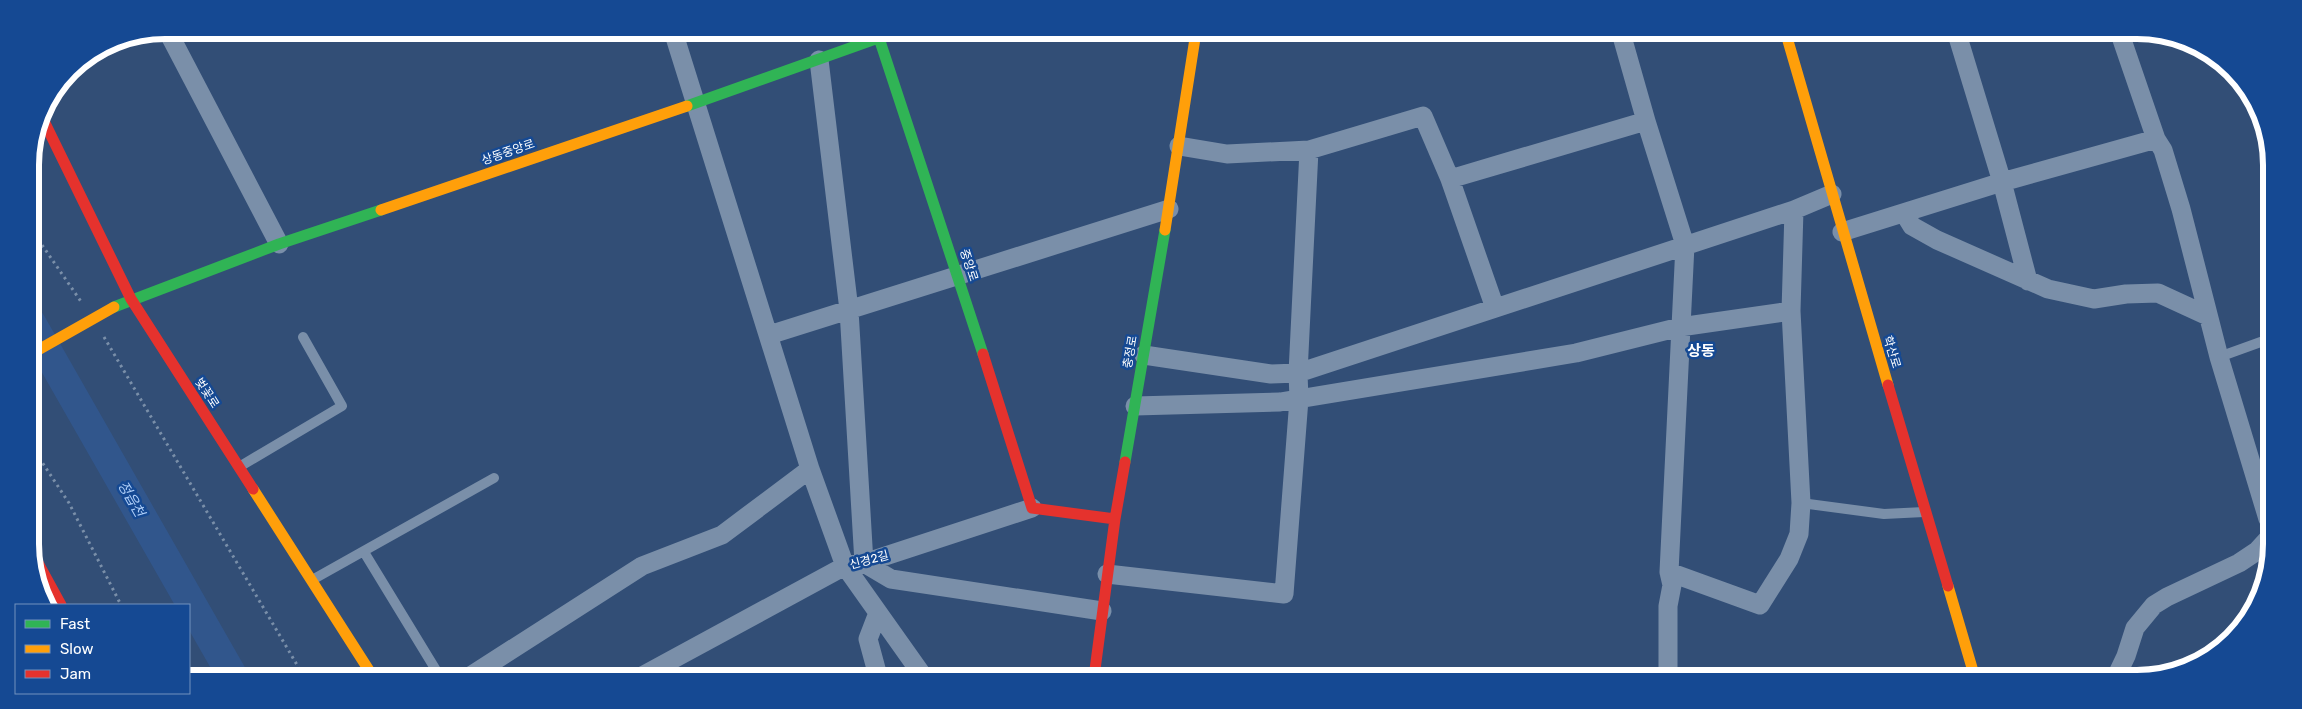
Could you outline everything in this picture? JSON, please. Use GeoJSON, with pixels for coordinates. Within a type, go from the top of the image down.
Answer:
{"type":"FeatureCollection","features":[{"type":"Feature","properties":{"kind":"street"},"geometry":{"type":"LineString","coordinates":[[172,39],[279,244]]}},
{"type":"Feature","properties":{"kind":"street"},"geometry":{"type":"LineString","coordinates":[[676,39],[810,469],[845,566],[918,670]]}},
{"type":"Feature","properties":{"kind":"street","name":"상동중앙로"},"geometry":{"type":"LineString","coordinates":[[39,349],[114,307],[279,244],[697,103],[819,60],[867,39]]}},
{"type":"Feature","properties":{"kind":"street","name":"중앙로"},"geometry":{"type":"LineString","coordinates":[[880,39],[958,275],[1032,508]]}},
{"type":"Feature","properties":{"kind":"street","name":"충정로"},"geometry":{"type":"LineString","coordinates":[[1095,670],[1115,519],[1170,209],[1195,39]]}},
{"type":"Feature","properties":{"kind":"street"},"geometry":{"type":"LineString","coordinates":[[1623,39],[1685,245],[1669,572],[1672,586],[1668,606],[1668,670]]}},
{"type":"Feature","properties":{"kind":"street","name":"학산로"},"geometry":{"type":"LineString","coordinates":[[1787,39],[1842,232],[1972,670]]}},
{"type":"Feature","properties":{"kind":"street"},"geometry":{"type":"LineString","coordinates":[[1959,39],[2002,182],[2028,281]]}},
{"type":"Feature","properties":{"kind":"street"},"geometry":{"type":"LineString","coordinates":[[2122,39],[2156,139],[2163,150],[2181,209],[2219,357],[2263,502]]}},
{"type":"Feature","properties":{"kind":"street"},"geometry":{"type":"LineString","coordinates":[[819,60],[849,310],[864,563],[891,579],[1102,611]]}},
{"type":"Feature","properties":{"kind":"street"},"geometry":{"type":"LineString","coordinates":[[1178,146],[1227,154],[1309,150],[1423,116],[1450,179],[1495,308]]}},
{"type":"Feature","properties":{"kind":"street"},"geometry":{"type":"LineString","coordinates":[[1450,179],[1646,121]]}},
{"type":"Feature","properties":{"kind":"street","name":"벚꽃로"},"geometry":{"type":"LineString","coordinates":[[45,125],[130,300],[369,670]]}},
{"type":"Feature","properties":{"kind":"street"},"geometry":{"type":"LineString","coordinates":[[1842,232],[2002,182],[2156,139]]}},
{"type":"Feature","properties":{"kind":"street"},"geometry":{"type":"LineString","coordinates":[[1107,574],[1284,594],[1299,399],[1298,373],[1309,150]]}},
{"type":"Feature","properties":{"kind":"street"},"geometry":{"type":"LineString","coordinates":[[1144,355],[1271,374],[1298,373],[1794,210],[1832,194]]}},
{"type":"Feature","properties":{"kind":"street"},"geometry":{"type":"LineString","coordinates":[[769,336],[1170,209]]}},
{"type":"Feature","properties":{"kind":"street"},"geometry":{"type":"LineString","coordinates":[[1669,572],[1760,605],[1789,560],[1799,534],[1801,503],[1791,311],[1794,210]]}},
{"type":"Feature","properties":{"kind":"street"},"geometry":{"type":"LineString","coordinates":[[1904,213],[1912,226],[1937,240],[2048,289],[2094,299],[2126,294],[2158,293],[2208,316]]}},
{"type":"Feature","properties":{"kind":"street"},"geometry":{"type":"LineString","coordinates":[[1135,406],[1280,402],[1576,353],[1680,327],[1791,311]]}},
{"type":"Feature","properties":{"kind":"street"},"geometry":{"type":"LineString","coordinates":[[480,670],[642,566],[722,535],[810,469]]}},
{"type":"Feature","properties":{"kind":"street","name":"신경2길"},"geometry":{"type":"LineString","coordinates":[[672,668],[845,566],[864,563],[1032,508],[1115,519]]}},
{"type":"Feature","properties":{"kind":"street"},"geometry":{"type":"LineString","coordinates":[[2119,670],[2135,628],[2154,605],[2239,563],[2263,543]]}},
{"type":"Feature","properties":{"kind":"street"},"geometry":{"type":"LineString","coordinates":[[41,569],[59,604]]}},
{"type":"Feature","properties":{"kind":"street"},"geometry":{"type":"LineString","coordinates":[[876,670],[868,639],[878,613]]}},
{"type":"Feature","properties":{"kind":"lane"},"geometry":{"type":"LineString","coordinates":[[238,467],[342,406],[302,337]]}},
{"type":"Feature","properties":{"kind":"lane"},"geometry":{"type":"LineString","coordinates":[[2219,357],[2263,341]]}},
{"type":"Feature","properties":{"kind":"lane"},"geometry":{"type":"LineString","coordinates":[[312,581],[494,478]]}},
{"type":"Feature","properties":{"kind":"lane"},"geometry":{"type":"LineString","coordinates":[[1801,503],[1884,514],[1925,512]]}},
{"type":"Feature","properties":{"kind":"lane"},"geometry":{"type":"LineString","coordinates":[[364,552],[436,670]]}},
{"type":"Feature","properties":{"kind":"path"},"geometry":{"type":"LineString","coordinates":[[39,241],[84,307]]}},
{"type":"Feature","properties":{"kind":"path"},"geometry":{"type":"LineString","coordinates":[[101,332],[252,584],[300,670]]}},
{"type":"Feature","properties":{"kind":"path"},"geometry":{"type":"LineString","coordinates":[[39,458],[69,503],[120,604]]}},
{"type":"Feature","properties":{"kind":"waterway","name":"정읍천"},"geometry":{"type":"LineString","coordinates":[[39,337],[229,670]]}},
{"type":"Feature","properties":{"kind":"traffic: fast"},"geometry":{"type":"LineString","coordinates":[[687,106],[875,39]]}},
{"type":"Feature","properties":{"kind":"traffic: fast"},"geometry":{"type":"LineString","coordinates":[[879,39],[983,354]]}},
{"type":"Feature","properties":{"kind":"traffic: fast"},"geometry":{"type":"LineString","coordinates":[[114,307],[279,244],[381,210]]}},
{"type":"Feature","properties":{"kind":"traffic: fast"},"geometry":{"type":"LineString","coordinates":[[1125,462],[1165,230]]}},
{"type":"Feature","properties":{"kind":"traffic: slow"},"geometry":{"type":"LineString","coordinates":[[1165,230],[1195,39]]}},
{"type":"Feature","properties":{"kind":"traffic: slow"},"geometry":{"type":"LineString","coordinates":[[1787,39],[1888,385]]}},
{"type":"Feature","properties":{"kind":"traffic: slow"},"geometry":{"type":"LineString","coordinates":[[381,210],[687,106]]}},
{"type":"Feature","properties":{"kind":"traffic: slow"},"geometry":{"type":"LineString","coordinates":[[39,349],[114,307]]}},
{"type":"Feature","properties":{"kind":"traffic: slow"},"geometry":{"type":"LineString","coordinates":[[253,489],[369,670]]}},
{"type":"Feature","properties":{"kind":"traffic: slow"},"geometry":{"type":"LineString","coordinates":[[1948,586],[1973,670]]}},
{"type":"Feature","properties":{"kind":"traffic: jam"},"geometry":{"type":"LineString","coordinates":[[46,124],[131,299],[253,489]]}},
{"type":"Feature","properties":{"kind":"traffic: jam"},"geometry":{"type":"LineString","coordinates":[[983,354],[1032,508],[1115,519]]}},
{"type":"Feature","properties":{"kind":"traffic: jam"},"geometry":{"type":"LineString","coordinates":[[1888,385],[1948,586]]}},
{"type":"Feature","properties":{"kind":"traffic: jam"},"geometry":{"type":"LineString","coordinates":[[1095,670],[1115,519],[1125,462]]}},
{"type":"Feature","properties":{"kind":"traffic: jam"},"geometry":{"type":"LineString","coordinates":[[41,568],[60,604]]}},
{"type":"Feature","properties":{"kind":"district","name":"상동"},"geometry":{"type":"Point","coordinates":[1701,351]}}]}
